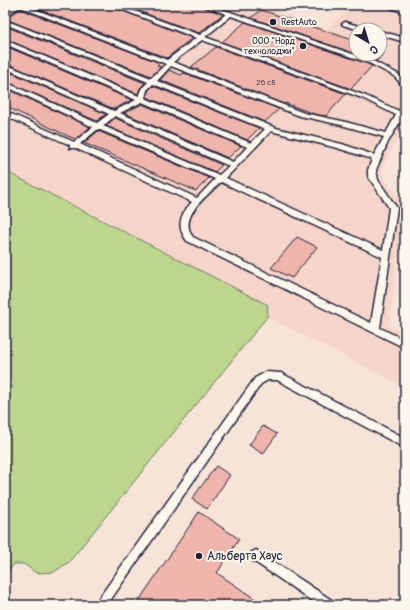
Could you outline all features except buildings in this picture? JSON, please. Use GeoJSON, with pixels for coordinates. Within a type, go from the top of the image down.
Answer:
{"type":"FeatureCollection","features":[{"type":"Feature","properties":{"kind":"lane"},"geometry":{"type":"LineString","coordinates":[[5,14],[19,5],[302,115],[342,123],[388,136]]}},
{"type":"Feature","properties":{"kind":"lane"},"geometry":{"type":"LineString","coordinates":[[113,5],[364,97],[400,115]]}},
{"type":"Feature","properties":{"kind":"lane"},"geometry":{"type":"LineString","coordinates":[[204,5],[371,62],[396,75],[405,85]]}},
{"type":"Feature","properties":{"kind":"lane"},"geometry":{"type":"LineString","coordinates":[[386,5],[405,11]]}},
{"type":"Feature","properties":{"kind":"lane"},"geometry":{"type":"LineString","coordinates":[[73,146],[113,114],[131,95],[144,89],[153,82],[169,64],[230,14]]}},
{"type":"Feature","properties":{"kind":"lane"},"geometry":{"type":"LineString","coordinates":[[5,22],[270,128],[339,146],[376,158]]}},
{"type":"Feature","properties":{"kind":"lane"},"geometry":{"type":"LineString","coordinates":[[388,35],[405,40]]}},
{"type":"Feature","properties":{"kind":"lane"},"geometry":{"type":"LineString","coordinates":[[5,42],[252,146]]}},
{"type":"Feature","properties":{"kind":"lane"},"geometry":{"type":"LineString","coordinates":[[5,66],[113,114],[234,164]]}},
{"type":"Feature","properties":{"kind":"lane"},"geometry":{"type":"LineString","coordinates":[[5,84],[97,126],[220,178],[385,255]]}},
{"type":"Feature","properties":{"kind":"lane"},"geometry":{"type":"LineString","coordinates":[[113,114],[135,104],[141,99],[144,89]]}},
{"type":"Feature","properties":{"kind":"lane"},"geometry":{"type":"LineString","coordinates":[[376,330],[385,255],[393,208],[390,200],[372,177],[371,171],[376,158],[405,106]]}},
{"type":"Feature","properties":{"kind":"lane"},"geometry":{"type":"LineString","coordinates":[[5,113],[73,146],[197,201]]}},
{"type":"Feature","properties":{"kind":"lane"},"geometry":{"type":"LineString","coordinates":[[270,128],[188,211],[183,223],[183,228],[190,239],[405,344]]}},
{"type":"Feature","properties":{"kind":"lane"},"geometry":{"type":"LineString","coordinates":[[100,605],[258,382],[266,376],[278,376],[405,443]]}},
{"type":"Feature","properties":{"kind":"lane"},"geometry":{"type":"LineString","coordinates":[[256,556],[329,605]]}},
{"type":"Feature","properties":{"kind":"shaded area"},"geometry":{"type":"Polygon","coordinates":[[[5,5],[255,5],[327,29],[351,5],[405,5],[405,123],[382,168],[383,178],[404,204],[389,326],[405,333],[405,387],[267,317],[267,305],[5,171],[5,5]]]}},
{"type":"Feature","properties":{"kind":"green space"},"geometry":{"type":"Polygon","coordinates":[[[5,171],[268,305],[267,317],[69,562],[54,572],[36,573],[24,564],[14,564],[5,576],[5,171]]]}},
{"type":"Feature","properties":{"kind":"place","name":"RestAuto"},"geometry":{"type":"Point","coordinates":[273,22]}},
{"type":"Feature","properties":{"kind":"place","name":"ООО \"Норд технолоджи\""},"geometry":{"type":"Point","coordinates":[303,46]}},
{"type":"Feature","properties":{"kind":"place","name":"Альберта Хаус"},"geometry":{"type":"Point","coordinates":[199,556]}}]}
